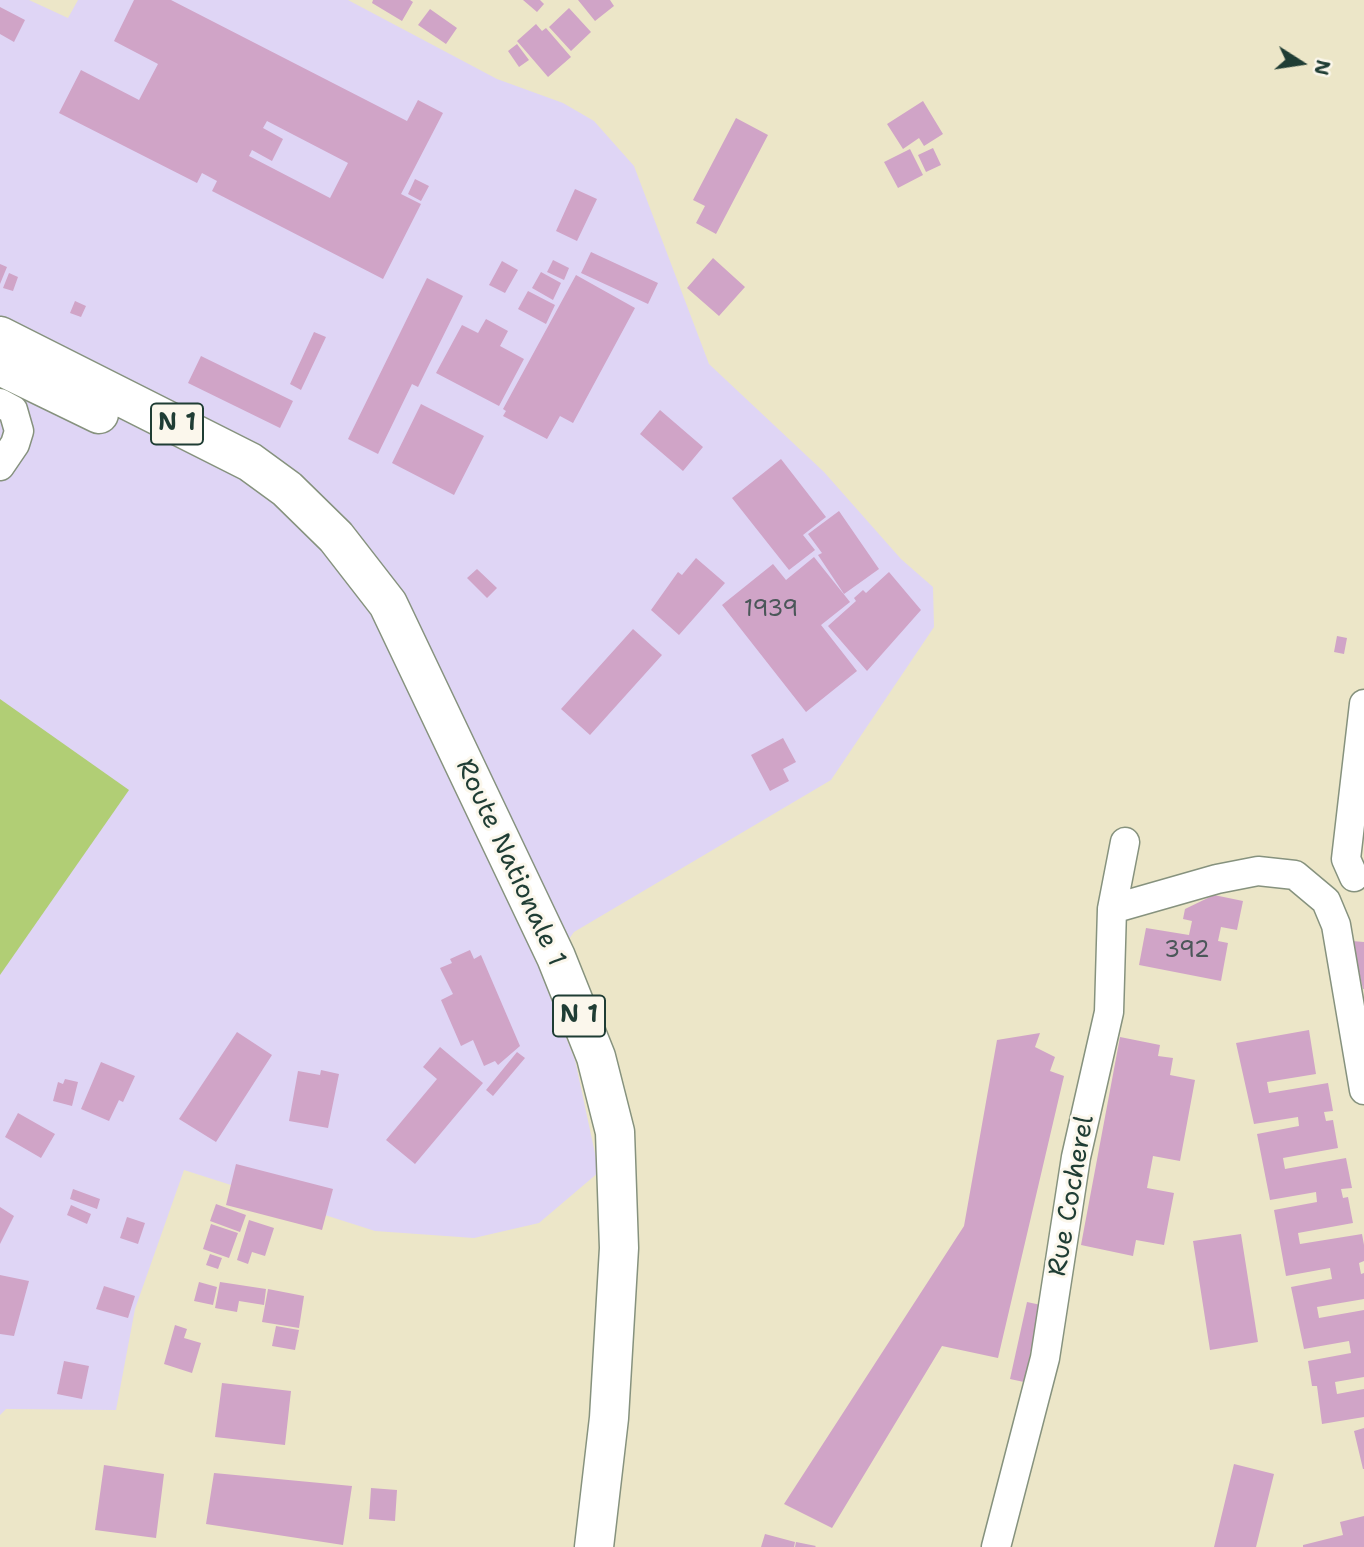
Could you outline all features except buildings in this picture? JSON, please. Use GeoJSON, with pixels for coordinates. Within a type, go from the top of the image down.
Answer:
{"type":"FeatureCollection","features":[{"type":"Feature","properties":{"kind":"main road","name":"Route Nationale 1"},"geometry":{"type":"LineString","coordinates":[[0,336],[250,462],[287,489],[337,537],[387,604],[555,957],[596,1057],[615,1132],[619,1248],[609,1418],[594,1547]]}},
{"type":"Feature","properties":{"kind":"main road","name":"Route Nationale 1"},"geometry":{"type":"LineString","coordinates":[[0,366],[221,474],[337,537]]}},
{"type":"Feature","properties":{"kind":"street"},"geometry":{"type":"LineString","coordinates":[[0,402],[13,410],[19,431],[15,444],[0,466]]}},
{"type":"Feature","properties":{"kind":"street"},"geometry":{"type":"LineString","coordinates":[[1326,901],[1359,877],[1346,859],[1364,704]]}},
{"type":"Feature","properties":{"kind":"street","name":"Rue Cocherel"},"geometry":{"type":"LineString","coordinates":[[996,1547],[1045,1358],[1076,1157],[1109,1012],[1112,909],[1125,842]]}},
{"type":"Feature","properties":{"kind":"street"},"geometry":{"type":"LineString","coordinates":[[1112,909],[1217,879],[1258,871],[1295,875],[1326,901],[1336,925],[1364,1090]]}},
{"type":"Feature","properties":{"kind":"shaded area"},"geometry":{"type":"Polygon","coordinates":[[[0,0],[29,0],[68,18],[78,0],[348,0],[497,79],[563,103],[594,121],[634,166],[709,364],[824,472],[901,559],[933,587],[934,627],[831,780],[574,932],[542,976],[575,1060],[599,1172],[539,1223],[474,1238],[375,1231],[184,1170],[135,1309],[116,1410],[6,1409],[0,1415],[0,0]]]}},
{"type":"Feature","properties":{"kind":"green space"},"geometry":{"type":"Polygon","coordinates":[[[0,699],[129,790],[0,975],[0,699]]]}}]}
